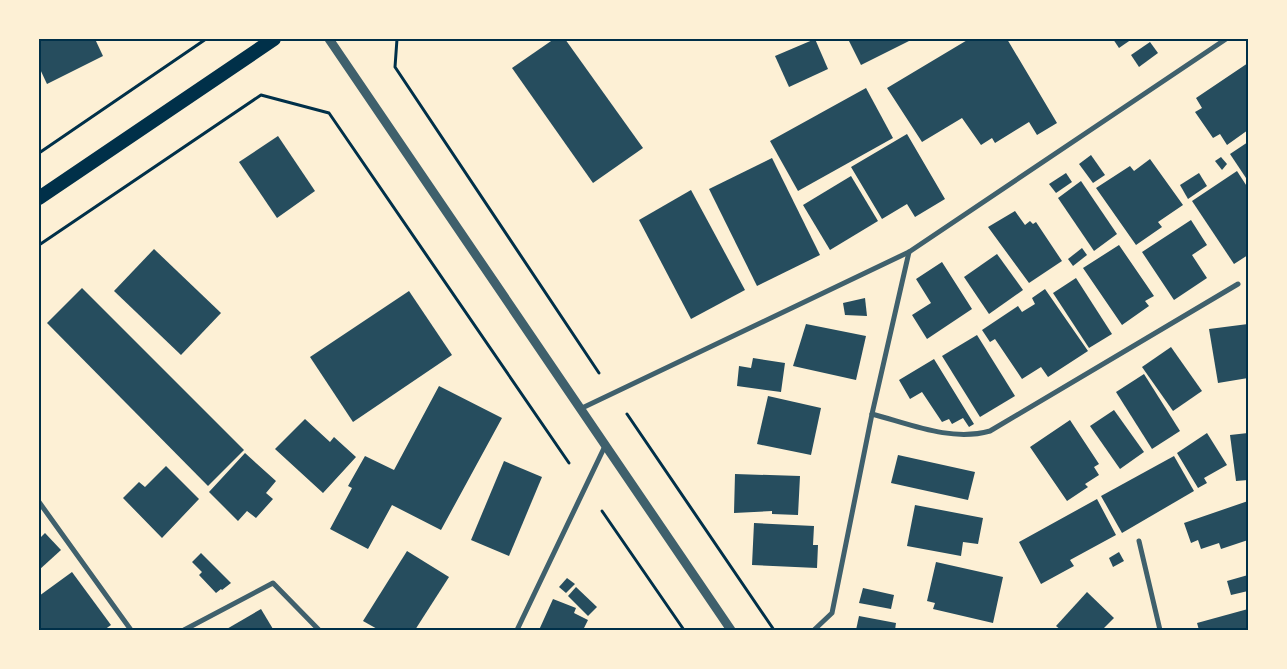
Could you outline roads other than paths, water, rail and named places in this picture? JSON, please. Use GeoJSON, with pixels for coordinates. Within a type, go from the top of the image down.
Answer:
{"type":"FeatureCollection","features":[{"type":"Feature","properties":{"kind":"highway"},"geometry":{"type":"LineString","coordinates":[[39,198],[274,39]]}},
{"type":"Feature","properties":{"kind":"street"},"geometry":{"type":"LineString","coordinates":[[329,39],[731,630]]}},
{"type":"Feature","properties":{"kind":"street"},"geometry":{"type":"LineString","coordinates":[[580,409],[612,392],[910,252],[1226,39]]}},
{"type":"Feature","properties":{"kind":"street"},"geometry":{"type":"LineString","coordinates":[[814,630],[832,613],[872,414],[910,252]]}},
{"type":"Feature","properties":{"kind":"street"},"geometry":{"type":"LineString","coordinates":[[872,414],[956,436],[973,436],[990,431],[1238,284]]}},
{"type":"Feature","properties":{"kind":"street"},"geometry":{"type":"LineString","coordinates":[[517,630],[606,445]]}},
{"type":"Feature","properties":{"kind":"street"},"geometry":{"type":"LineString","coordinates":[[39,502],[131,630]]}},
{"type":"Feature","properties":{"kind":"street"},"geometry":{"type":"LineString","coordinates":[[1139,541],[1160,630]]}},
{"type":"Feature","properties":{"kind":"street"},"geometry":{"type":"LineString","coordinates":[[184,630],[273,583],[319,630]]}}]}
